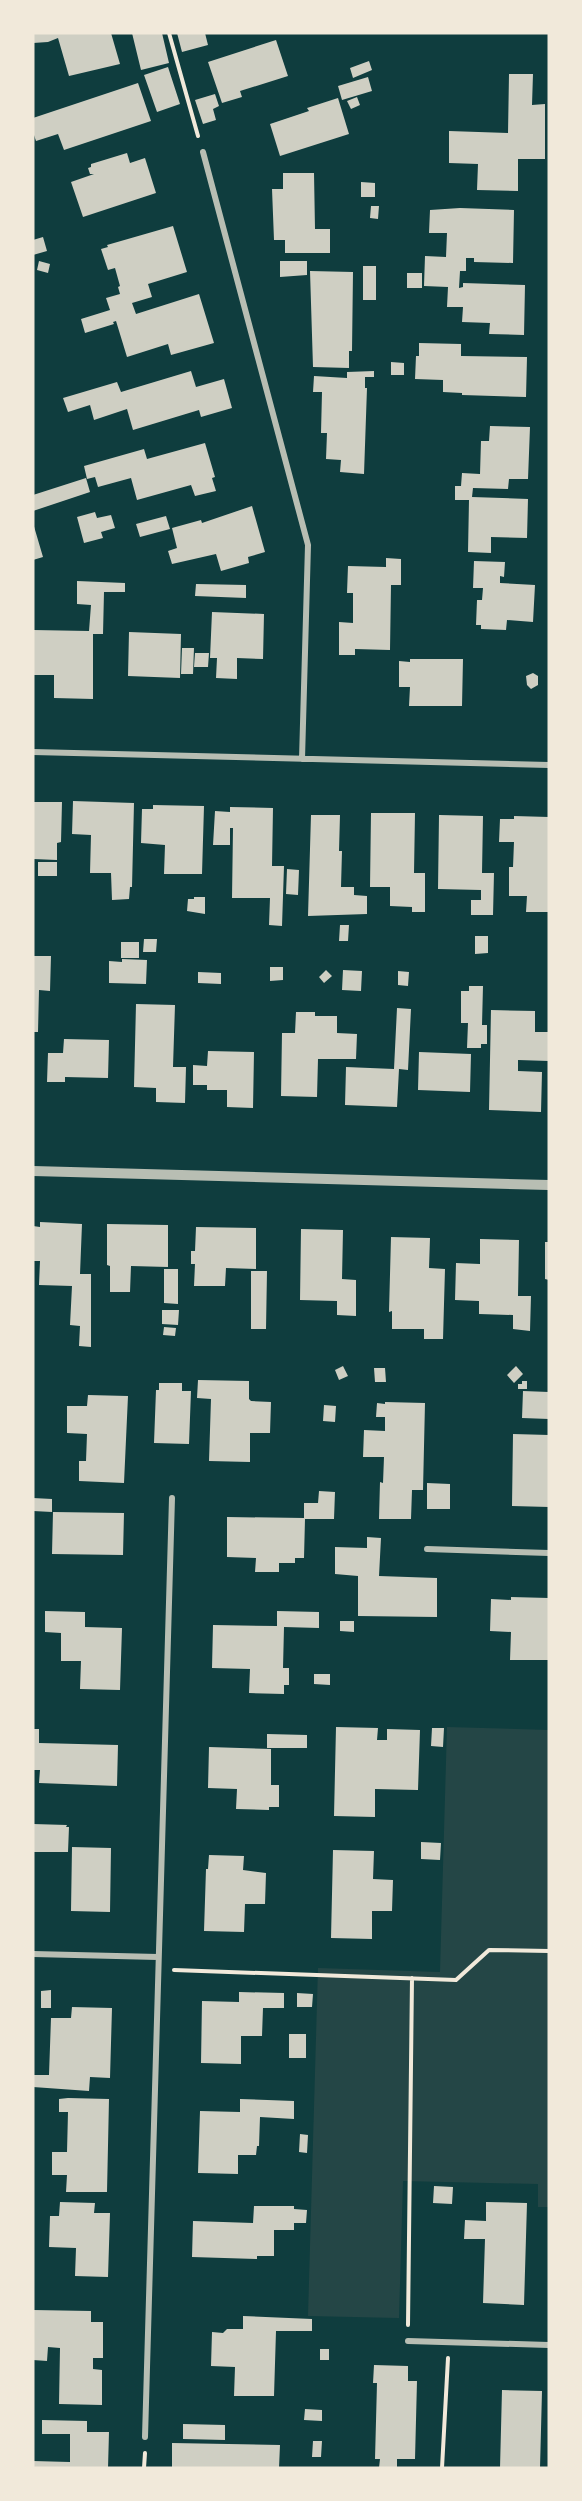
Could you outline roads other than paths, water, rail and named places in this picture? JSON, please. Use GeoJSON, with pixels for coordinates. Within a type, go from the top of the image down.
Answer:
{"type":"FeatureCollection","features":[{"type":"Feature","properties":{"kind":"street"},"geometry":{"type":"LineString","coordinates":[[203,152],[308,545],[302,759]]}},
{"type":"Feature","properties":{"kind":"street"},"geometry":{"type":"LineString","coordinates":[[33,752],[549,765]]}},
{"type":"Feature","properties":{"kind":"street"},"geometry":{"type":"LineString","coordinates":[[33,1171],[549,1185]]}},
{"type":"Feature","properties":{"kind":"street"},"geometry":{"type":"LineString","coordinates":[[145,2437],[172,1498]]}},
{"type":"Feature","properties":{"kind":"street"},"geometry":{"type":"LineString","coordinates":[[427,1549],[549,1553]]}},
{"type":"Feature","properties":{"kind":"street"},"geometry":{"type":"LineString","coordinates":[[33,1954],[158,1957]]}},
{"type":"Feature","properties":{"kind":"street"},"geometry":{"type":"LineString","coordinates":[[408,2341],[549,2344]]}}]}
